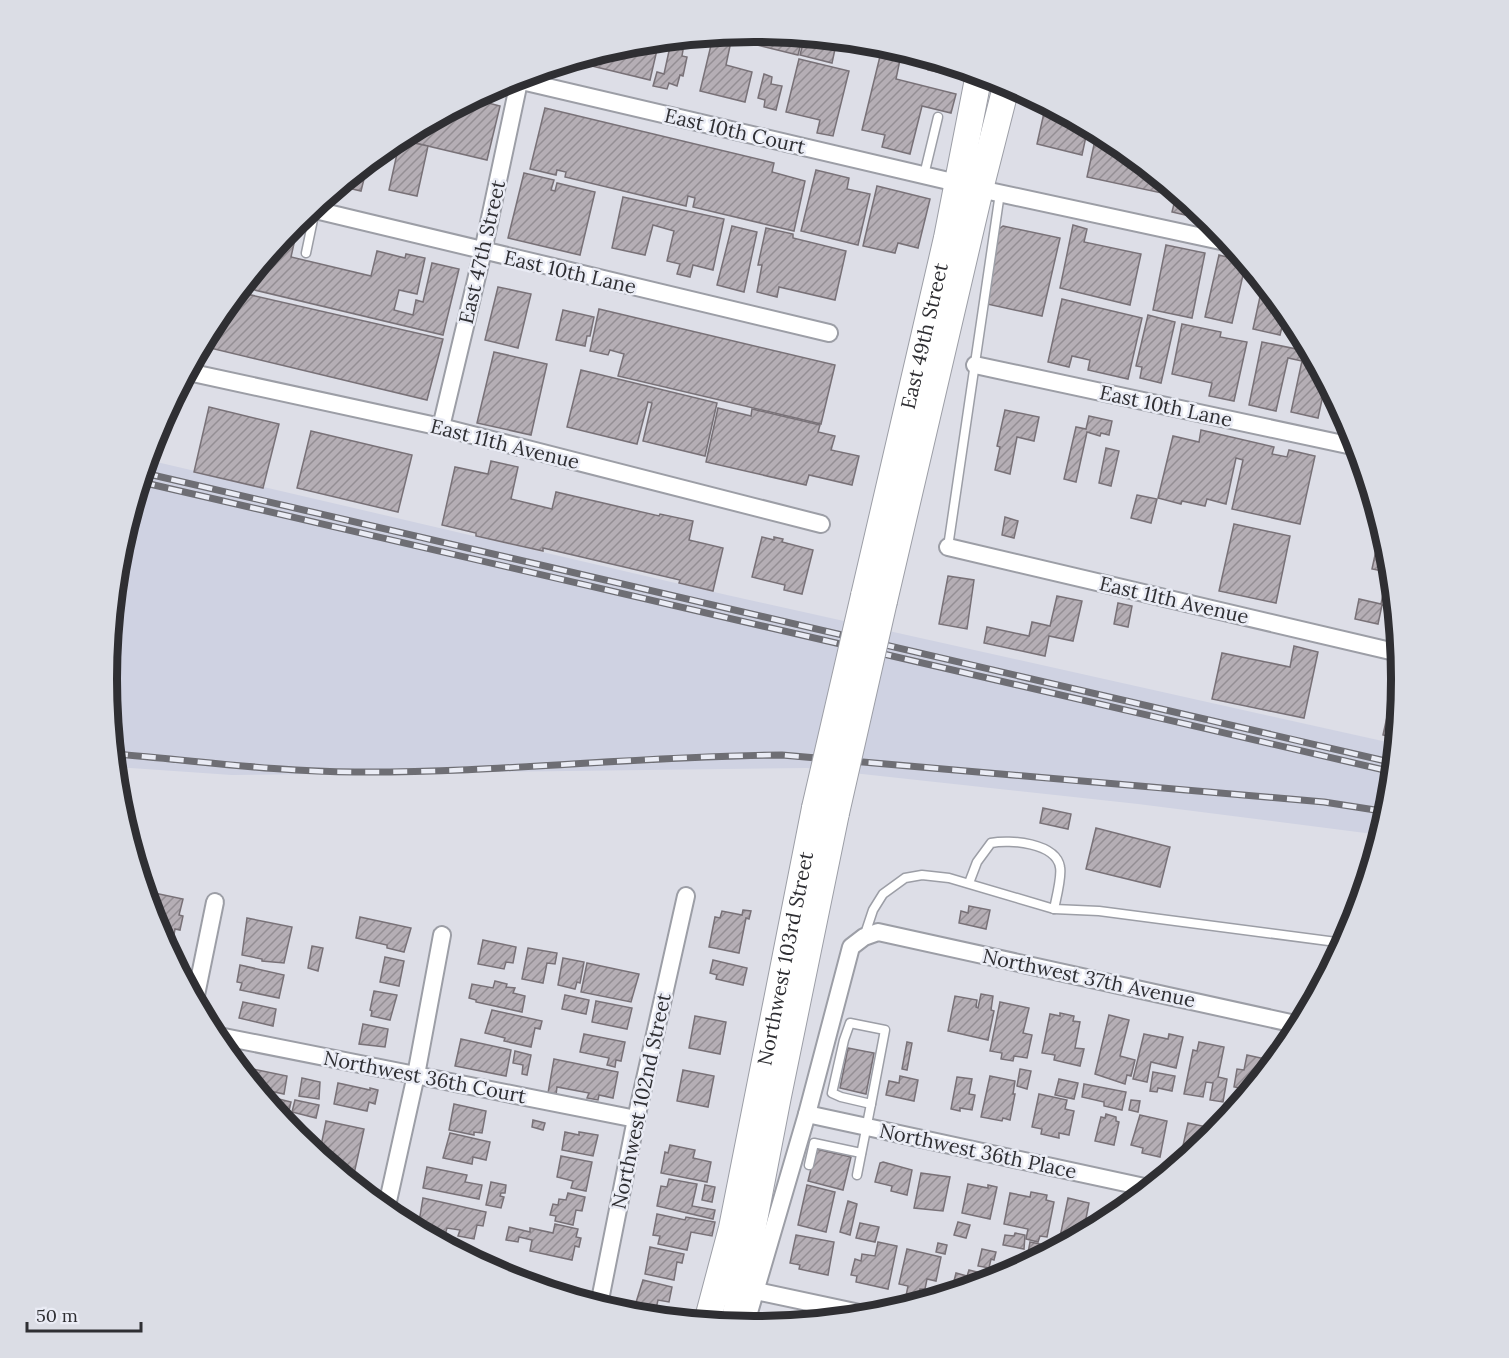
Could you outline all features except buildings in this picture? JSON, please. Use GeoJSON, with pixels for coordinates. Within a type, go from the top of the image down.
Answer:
{"type":"FeatureCollection","features":[{"type":"Feature","properties":{"kind":"main road","name":"East 49th Street"},"geometry":{"type":"LineString","coordinates":[[979,83],[979,189]]}},
{"type":"Feature","properties":{"kind":"main road","name":"East 49th Street"},"geometry":{"type":"LineString","coordinates":[[874,598],[944,250],[979,189],[1004,93]]}},
{"type":"Feature","properties":{"kind":"main road","name":"Northwest 103rd Street"},"geometry":{"type":"LineString","coordinates":[[710,1315],[732,1228],[758,1091],[826,811],[874,598]]}},
{"type":"Feature","properties":{"kind":"main road","name":"Northwest 103rd Street"},"geometry":{"type":"LineString","coordinates":[[736,1316],[780,1084],[826,811]]}},
{"type":"Feature","properties":{"kind":"street","name":"East 10th Court"},"geometry":{"type":"LineString","coordinates":[[534,82],[979,189],[1215,240]]}},
{"type":"Feature","properties":{"kind":"street","name":"East 47th Street"},"geometry":{"type":"LineString","coordinates":[[441,427],[483,251],[516,88]]}},
{"type":"Feature","properties":{"kind":"street","name":"East 10th Lane"},"geometry":{"type":"LineString","coordinates":[[322,212],[830,333]]}},
{"type":"Feature","properties":{"kind":"street","name":"East 10th Lane"},"geometry":{"type":"LineString","coordinates":[[975,365],[1347,445]]}},
{"type":"Feature","properties":{"kind":"street","name":"East 11th Avenue"},"geometry":{"type":"LineString","coordinates":[[196,374],[441,427],[821,524]]}},
{"type":"Feature","properties":{"kind":"street","name":"East 11th Avenue"},"geometry":{"type":"LineString","coordinates":[[948,547],[1391,651]]}},
{"type":"Feature","properties":{"kind":"street","name":"Northwest 102nd Street"},"geometry":{"type":"LineString","coordinates":[[601,1297],[636,1119],[686,896]]}},
{"type":"Feature","properties":{"kind":"street"},"geometry":{"type":"LineString","coordinates":[[197,988],[214,902]]}},
{"type":"Feature","properties":{"kind":"street","name":"Northwest 37th Avenue"},"geometry":{"type":"LineString","coordinates":[[871,934],[1290,1023]]}},
{"type":"Feature","properties":{"kind":"street"},"geometry":{"type":"LineString","coordinates":[[748,1316],[807,1114],[851,947],[871,934]]}},
{"type":"Feature","properties":{"kind":"street"},"geometry":{"type":"LineString","coordinates":[[388,1200],[416,1076],[442,935]]}},
{"type":"Feature","properties":{"kind":"street","name":"Northwest 36th Court"},"geometry":{"type":"LineString","coordinates":[[228,1038],[636,1119]]}},
{"type":"Feature","properties":{"kind":"street","name":"Northwest 36th Place"},"geometry":{"type":"LineString","coordinates":[[807,1114],[1139,1186]]}},
{"type":"Feature","properties":{"kind":"street"},"geometry":{"type":"LineString","coordinates":[[756,1291],[845,1310]]}},
{"type":"Feature","properties":{"kind":"lane"},"geometry":{"type":"LineString","coordinates":[[924,175],[938,117]]}},
{"type":"Feature","properties":{"kind":"lane"},"geometry":{"type":"LineString","coordinates":[[948,547],[975,365],[979,189]]}},
{"type":"Feature","properties":{"kind":"lane"},"geometry":{"type":"LineString","coordinates":[[306,253],[311,222]]}},
{"type":"Feature","properties":{"kind":"lane"},"geometry":{"type":"LineString","coordinates":[[969,884],[977,862],[991,843],[1007,840],[1044,848],[1055,857],[1060,867],[1054,909]]}},
{"type":"Feature","properties":{"kind":"lane"},"geometry":{"type":"LineString","coordinates":[[871,934],[873,910],[883,894],[904,878],[922,876],[949,878],[1054,909],[1099,911],[1335,942]]}},
{"type":"Feature","properties":{"kind":"lane"},"geometry":{"type":"LineString","coordinates":[[857,1175],[867,1127],[885,1030],[850,1023],[832,1093],[871,1104]]}},
{"type":"Feature","properties":{"kind":"lane"},"geometry":{"type":"LineString","coordinates":[[809,1165],[814,1143],[861,1153]]}},
{"type":"Feature","properties":{"kind":"shaded area"},"geometry":{"type":"Polygon","coordinates":[[[156,462],[727,595],[1388,742],[1372,834],[1138,804],[807,768],[232,775],[124,768],[117,679],[123,596],[139,514],[156,462]]]}},
{"type":"Feature","properties":{"kind":"railway"},"geometry":{"type":"LineString","coordinates":[[151,475],[1386,761]]}},
{"type":"Feature","properties":{"kind":"railway"},"geometry":{"type":"LineString","coordinates":[[148,484],[1385,770]]}},
{"type":"Feature","properties":{"kind":"railway"},"geometry":{"type":"LineString","coordinates":[[122,755],[265,768],[355,772],[462,770],[675,758],[782,755],[1324,802],[1377,810]]}}]}
